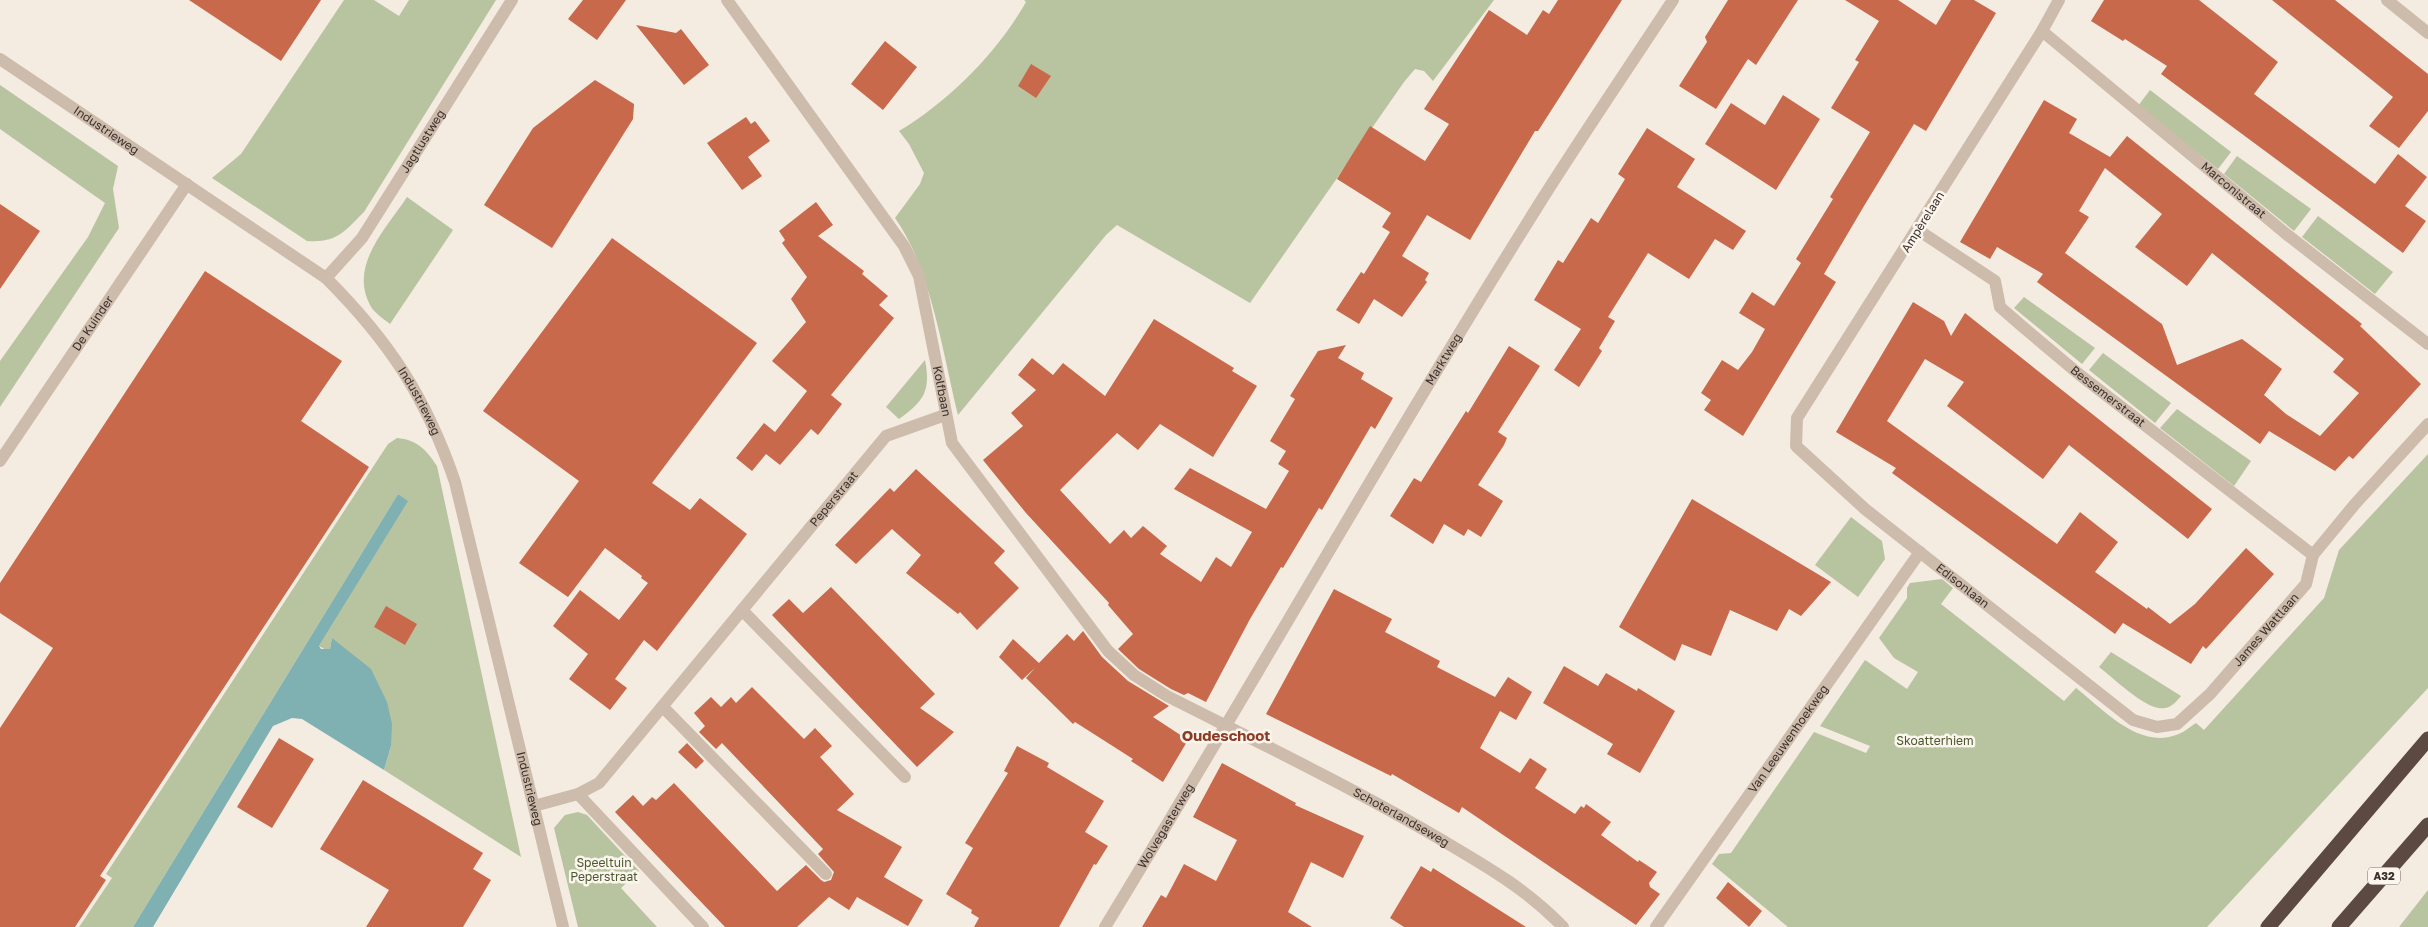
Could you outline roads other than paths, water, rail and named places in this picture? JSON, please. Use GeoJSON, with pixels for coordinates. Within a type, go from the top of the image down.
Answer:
{"type":"FeatureCollection","features":[{"type":"Feature","properties":{"kind":"highway"},"geometry":{"type":"LineString","coordinates":[[2268,927],[2428,739]]}},
{"type":"Feature","properties":{"kind":"highway","name":"A32"},"geometry":{"type":"LineString","coordinates":[[2339,927],[2428,825]]}},
{"type":"Feature","properties":{"kind":"street","name":"Jagtlustweg"},"geometry":{"type":"LineString","coordinates":[[326,278],[362,238],[512,0]]}},
{"type":"Feature","properties":{"kind":"street","name":"Kolfbaan"},"geometry":{"type":"LineString","coordinates":[[727,0],[904,246],[918,276],[952,443],[1108,650],[1134,675],[1167,696],[1227,726]]}},
{"type":"Feature","properties":{"kind":"street","name":"Marktweg"},"geometry":{"type":"LineString","coordinates":[[1227,726],[1369,484],[1531,217],[1673,0]]}},
{"type":"Feature","properties":{"kind":"street","name":"Ampèrelaan"},"geometry":{"type":"LineString","coordinates":[[1796,446],[1797,418],[1918,230],[2042,31],[2059,0]]}},
{"type":"Feature","properties":{"kind":"street"},"geometry":{"type":"LineString","coordinates":[[2387,0],[2428,33]]}},
{"type":"Feature","properties":{"kind":"street","name":"Marconistraat"},"geometry":{"type":"LineString","coordinates":[[2042,31],[2285,234],[2428,344]]}},
{"type":"Feature","properties":{"kind":"street","name":"Industrieweg"},"geometry":{"type":"LineString","coordinates":[[0,59],[326,278],[365,318],[392,353],[418,393],[444,447],[467,525],[563,927]]}},
{"type":"Feature","properties":{"kind":"street","name":"De Kuinder"},"geometry":{"type":"LineString","coordinates":[[0,461],[187,184]]}},
{"type":"Feature","properties":{"kind":"street","name":"Bessemerstraat"},"geometry":{"type":"LineString","coordinates":[[1918,230],[1995,281],[2000,307],[2023,327],[2095,386],[2313,555]]}},
{"type":"Feature","properties":{"kind":"street","name":"Peperstraat"},"geometry":{"type":"LineString","coordinates":[[534,806],[578,794],[600,783],[886,436],[945,415]]}},
{"type":"Feature","properties":{"kind":"street","name":"James Wattlaan"},"geometry":{"type":"LineString","coordinates":[[2133,720],[2157,727],[2177,724],[2210,694],[2306,584],[2313,555],[2355,504],[2428,424]]}},
{"type":"Feature","properties":{"kind":"street","name":"Edisonlaan"},"geometry":{"type":"LineString","coordinates":[[1796,446],[1865,509],[2133,720]]}},
{"type":"Feature","properties":{"kind":"street","name":"Van Leeuwenhoekweg"},"geometry":{"type":"LineString","coordinates":[[1656,927],[1920,552]]}},
{"type":"Feature","properties":{"kind":"street"},"geometry":{"type":"LineString","coordinates":[[742,610],[905,777]]}},
{"type":"Feature","properties":{"kind":"street"},"geometry":{"type":"LineString","coordinates":[[663,707],[826,874]]}},
{"type":"Feature","properties":{"kind":"street","name":"Wolvegasterweg"},"geometry":{"type":"LineString","coordinates":[[1105,927],[1227,726]]}},
{"type":"Feature","properties":{"kind":"street","name":"Schoterlandseweg"},"geometry":{"type":"LineString","coordinates":[[1227,726],[1400,816],[1500,874],[1542,905],[1563,927]]}},
{"type":"Feature","properties":{"kind":"street"},"geometry":{"type":"LineString","coordinates":[[578,794],[703,927]]}},
{"type":"Feature","properties":{"kind":"water"},"geometry":{"type":"Polygon","coordinates":[[[398,494],[408,501],[319,646],[321,649],[330,649],[332,638],[371,669],[387,702],[392,724],[391,746],[384,770],[302,719],[292,718],[273,726],[153,927],[133,927],[398,494]]]}},
{"type":"Feature","properties":{"kind":"district","name":"Oudeschoot"},"geometry":{"type":"Point","coordinates":[1226,736]}},
{"type":"Feature","properties":{"kind":"park label","name":"Skoatterhiem"},"geometry":{"type":"Point","coordinates":[1935,741]}},
{"type":"Feature","properties":{"kind":"park label","name":"Speeltuin Peperstraat"},"geometry":{"type":"Point","coordinates":[604,870]}}]}
